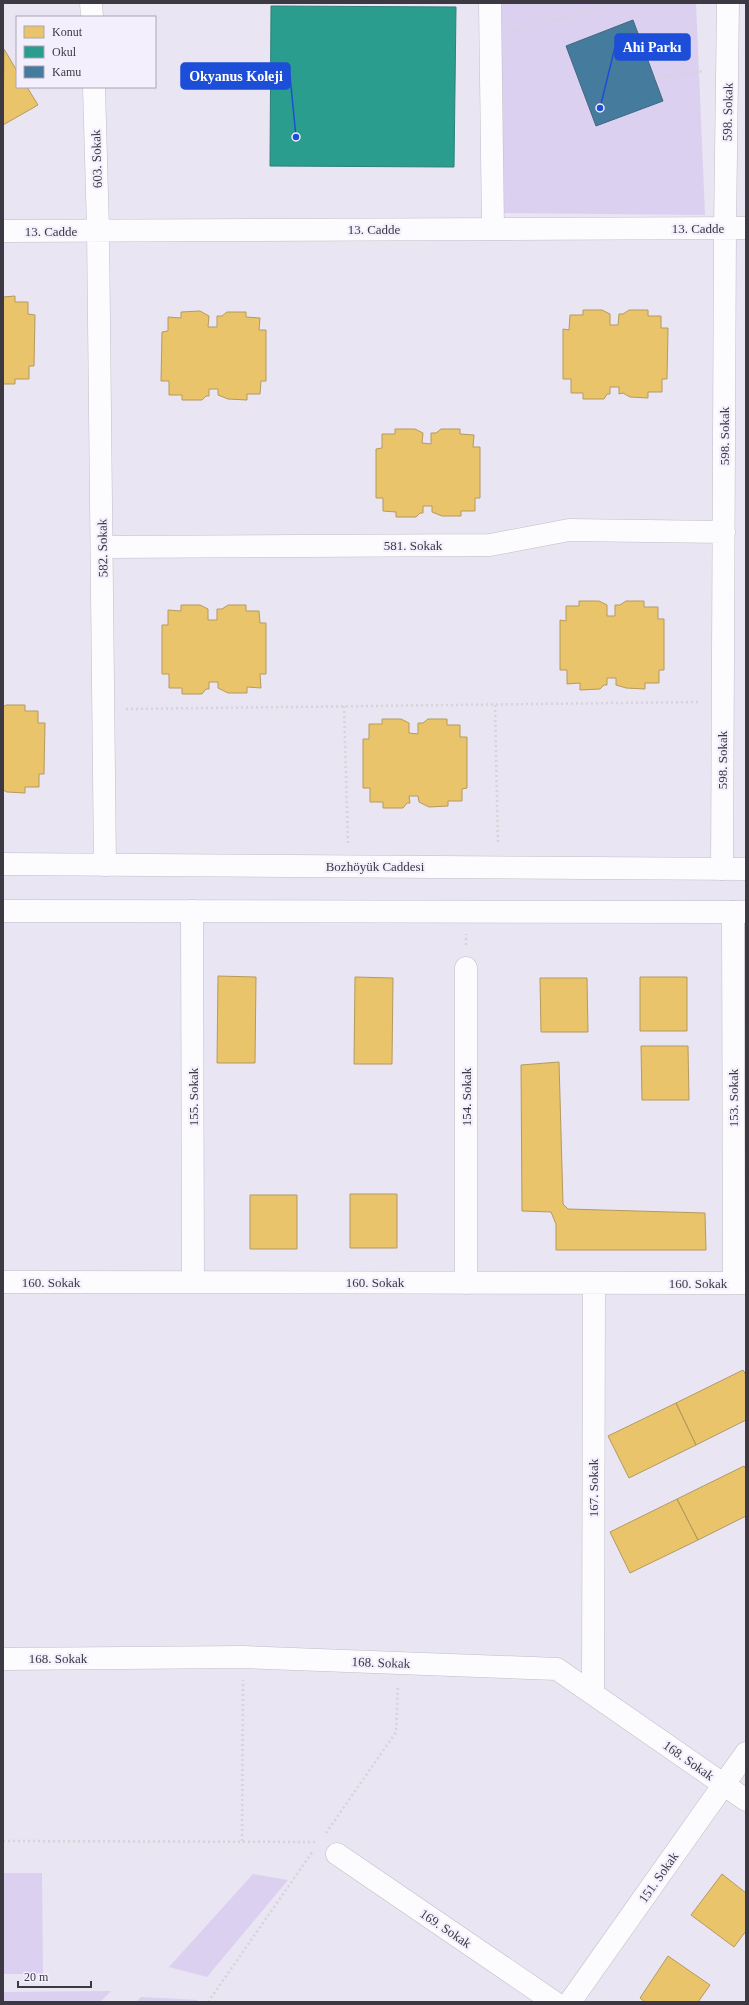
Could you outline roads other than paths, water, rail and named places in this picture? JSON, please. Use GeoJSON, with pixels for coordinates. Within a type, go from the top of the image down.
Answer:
{"type":"FeatureCollection","features":[{"type":"Feature","properties":{"kind":"street"},"geometry":{"type":"LineString","coordinates":[[91,3],[92,16]]}},
{"type":"Feature","properties":{"kind":"street"},"geometry":{"type":"LineString","coordinates":[[490,3],[493,228]]}},
{"type":"Feature","properties":{"kind":"street","name":"598. Sokak"},"geometry":{"type":"LineString","coordinates":[[722,869],[724,532],[736,228],[728,68],[728,3]]}},
{"type":"Feature","properties":{"kind":"street","name":"603. Sokak"},"geometry":{"type":"LineString","coordinates":[[94,88],[98,230]]}},
{"type":"Feature","properties":{"kind":"street","name":"13. Cadde"},"geometry":{"type":"LineString","coordinates":[[3,231],[736,228]]}},
{"type":"Feature","properties":{"kind":"street","name":"582. Sokak"},"geometry":{"type":"LineString","coordinates":[[98,230],[105,865]]}},
{"type":"Feature","properties":{"kind":"street","name":"581. Sokak"},"geometry":{"type":"LineString","coordinates":[[102,547],[490,545],[569,530],[724,532]]}},
{"type":"Feature","properties":{"kind":"street","name":"Bozhöyük Caddesi"},"geometry":{"type":"LineString","coordinates":[[3,864],[746,869]]}},
{"type":"Feature","properties":{"kind":"street"},"geometry":{"type":"LineString","coordinates":[[3,910],[739,912]]}},
{"type":"Feature","properties":{"kind":"street","name":"155. Sokak"},"geometry":{"type":"LineString","coordinates":[[192,911],[193,1282]]}},
{"type":"Feature","properties":{"kind":"street","name":"153. Sokak"},"geometry":{"type":"LineString","coordinates":[[739,912],[740,1283]]}},
{"type":"Feature","properties":{"kind":"street","name":"154. Sokak"},"geometry":{"type":"LineString","coordinates":[[466,968],[466,1283]]}},
{"type":"Feature","properties":{"kind":"street","name":"160. Sokak"},"geometry":{"type":"LineString","coordinates":[[3,1282],[740,1283]]}},
{"type":"Feature","properties":{"kind":"street","name":"167. Sokak"},"geometry":{"type":"LineString","coordinates":[[593,1694],[594,1283]]}},
{"type":"Feature","properties":{"kind":"street","name":"168. Sokak"},"geometry":{"type":"LineString","coordinates":[[3,1659],[243,1658],[557,1669],[746,1800]]}},
{"type":"Feature","properties":{"kind":"street","name":"151. Sokak"},"geometry":{"type":"LineString","coordinates":[[570,2002],[746,1753]]}},
{"type":"Feature","properties":{"kind":"street","name":"169. Sokak"},"geometry":{"type":"LineString","coordinates":[[337,1854],[554,2002]]}},
{"type":"Feature","properties":{"kind":"place","name":"Ahi Parkı"},"geometry":{"type":"Point","coordinates":[600,108]}},
{"type":"Feature","properties":{"kind":"place","name":"Okyanus Koleji"},"geometry":{"type":"Point","coordinates":[296,137]}}]}
